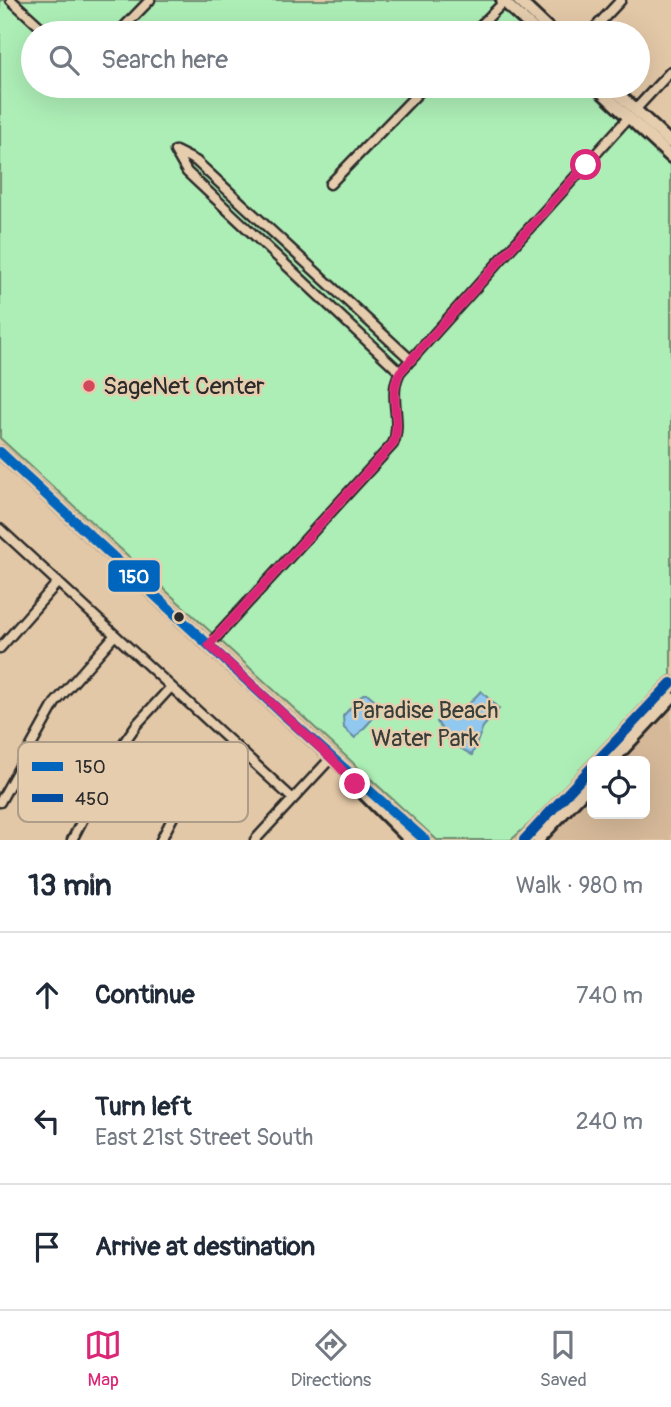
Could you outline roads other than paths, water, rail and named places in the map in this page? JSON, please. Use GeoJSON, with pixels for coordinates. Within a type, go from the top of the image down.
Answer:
{"type":"FeatureCollection","features":[{"type":"Feature","properties":{"kind":"main road"},"geometry":{"type":"LineString","coordinates":[[518,0],[534,21]]}},
{"type":"Feature","properties":{"kind":"main road"},"geometry":{"type":"LineString","coordinates":[[504,1],[531,21]]}},
{"type":"Feature","properties":{"kind":"main road"},"geometry":{"type":"LineString","coordinates":[[611,98],[671,143]]}},
{"type":"Feature","properties":{"kind":"main road"},"geometry":{"type":"LineString","coordinates":[[620,98],[671,157]]}},
{"type":"Feature","properties":{"kind":"main road"},"geometry":{"type":"LineString","coordinates":[[0,452],[331,758],[425,840]]}},
{"type":"Feature","properties":{"kind":"main road"},"geometry":{"type":"LineString","coordinates":[[614,756],[620,745],[670,686]]}},
{"type":"Feature","properties":{"kind":"main road"},"geometry":{"type":"LineString","coordinates":[[604,756],[671,698]]}},
{"type":"Feature","properties":{"kind":"main road"},"geometry":{"type":"LineString","coordinates":[[331,758],[410,840]]}},
{"type":"Feature","properties":{"kind":"main road"},"geometry":{"type":"LineString","coordinates":[[524,840],[587,772]]}},
{"type":"Feature","properties":{"kind":"main road"},"geometry":{"type":"LineString","coordinates":[[538,840],[587,787]]}},
{"type":"Feature","properties":{"kind":"street"},"geometry":{"type":"LineString","coordinates":[[11,0],[34,21]]}},
{"type":"Feature","properties":{"kind":"street"},"geometry":{"type":"LineString","coordinates":[[130,21],[150,0]]}},
{"type":"Feature","properties":{"kind":"street"},"geometry":{"type":"LineString","coordinates":[[601,21],[621,0]]}},
{"type":"Feature","properties":{"kind":"street"},"geometry":{"type":"LineString","coordinates":[[485,21],[504,1]]}},
{"type":"Feature","properties":{"kind":"street"},"geometry":{"type":"LineString","coordinates":[[650,94],[671,71]]}},
{"type":"Feature","properties":{"kind":"street"},"geometry":{"type":"LineString","coordinates":[[330,184],[413,98]]}},
{"type":"Feature","properties":{"kind":"street"},"geometry":{"type":"LineString","coordinates":[[209,645],[393,444],[398,426],[393,396],[400,372],[646,98]]}},
{"type":"Feature","properties":{"kind":"street"},"geometry":{"type":"LineString","coordinates":[[400,372],[187,172],[175,151],[196,161],[411,360]]}},
{"type":"Feature","properties":{"kind":"street"},"geometry":{"type":"LineString","coordinates":[[0,529],[231,742]]}},
{"type":"Feature","properties":{"kind":"street"},"geometry":{"type":"LineString","coordinates":[[2,642],[58,582]]}},
{"type":"Feature","properties":{"kind":"street"},"geometry":{"type":"LineString","coordinates":[[33,742],[55,703],[115,635]]}},
{"type":"Feature","properties":{"kind":"street"},"geometry":{"type":"LineString","coordinates":[[124,742],[171,687]]}},
{"type":"Feature","properties":{"kind":"street"},"geometry":{"type":"LineString","coordinates":[[248,758],[293,799]]}},
{"type":"Feature","properties":{"kind":"street"},"geometry":{"type":"LineString","coordinates":[[255,840],[331,758]]}},
{"type":"Feature","properties":{"kind":"street"},"geometry":{"type":"LineString","coordinates":[[0,802],[18,770]]}},
{"type":"Feature","properties":{"kind":"street"},"geometry":{"type":"LineString","coordinates":[[72,840],[81,822]]}},
{"type":"Feature","properties":{"kind":"street"},"geometry":{"type":"LineString","coordinates":[[161,840],[170,822]]}},
{"type":"Feature","properties":{"kind":"water"},"geometry":{"type":"Polygon","coordinates":[[[481,691],[499,709],[483,727],[472,755],[450,742],[437,722],[464,709],[481,691]]]}},
{"type":"Feature","properties":{"kind":"water"},"geometry":{"type":"Polygon","coordinates":[[[363,694],[368,694],[375,700],[375,716],[355,738],[344,728],[343,716],[353,705],[353,701],[357,701],[363,694]]]}},
{"type":"Feature","properties":{"kind":"place","name":"SageNet Center"},"geometry":{"type":"Point","coordinates":[89,386]}},
{"type":"Feature","properties":{"kind":"park label","name":"Paradise Beach Water Park"},"geometry":{"type":"Point","coordinates":[425,724]}}]}
